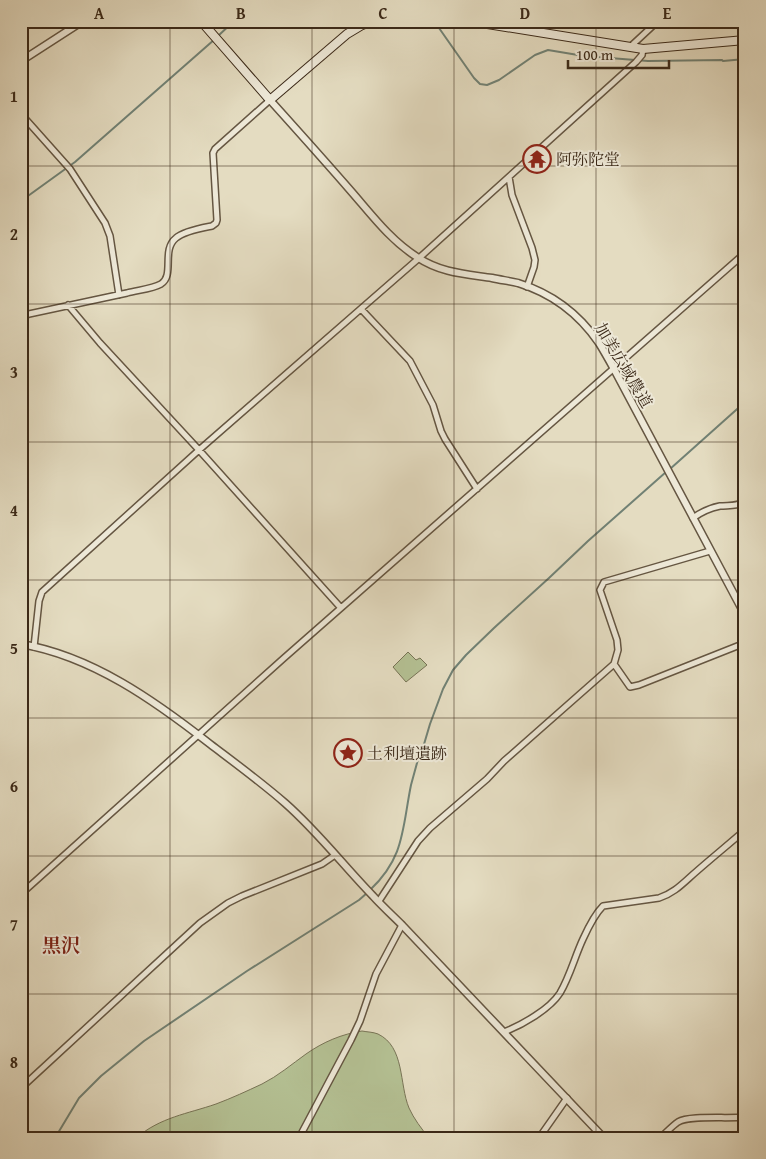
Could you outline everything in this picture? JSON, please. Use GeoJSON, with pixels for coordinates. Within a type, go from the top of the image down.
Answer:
{"type":"FeatureCollection","features":[{"type":"Feature","properties":{"kind":"main road"},"geometry":{"type":"LineString","coordinates":[[201,21],[270,100],[347,34],[372,21]]}},
{"type":"Feature","properties":{"kind":"main road"},"geometry":{"type":"LineString","coordinates":[[469,21],[643,49],[745,40]]}},
{"type":"Feature","properties":{"kind":"street"},"geometry":{"type":"LineString","coordinates":[[21,61],[83,21]]}},
{"type":"Feature","properties":{"kind":"street"},"geometry":{"type":"LineString","coordinates":[[629,47],[658,21]]}},
{"type":"Feature","properties":{"kind":"street"},"geometry":{"type":"LineString","coordinates":[[34,647],[39,601],[42,592],[199,450],[509,177],[636,62],[642,55],[643,49]]}},
{"type":"Feature","properties":{"kind":"street"},"geometry":{"type":"LineString","coordinates":[[21,318],[29,314],[162,283],[168,272],[168,252],[174,240],[183,234],[212,226],[216,223],[213,153],[215,149],[270,100]]}},
{"type":"Feature","properties":{"kind":"street","name":"加美広域農道"},"geometry":{"type":"LineString","coordinates":[[270,100],[386,231],[408,251],[441,270],[518,283],[545,294],[565,307],[585,325],[599,343],[614,369],[745,615]]}},
{"type":"Feature","properties":{"kind":"street"},"geometry":{"type":"LineString","coordinates":[[21,114],[70,169],[105,223],[110,236],[119,294]]}},
{"type":"Feature","properties":{"kind":"street"},"geometry":{"type":"LineString","coordinates":[[509,177],[512,195],[535,260],[527,287]]}},
{"type":"Feature","properties":{"kind":"street"},"geometry":{"type":"LineString","coordinates":[[21,894],[223,712],[745,253]]}},
{"type":"Feature","properties":{"kind":"street"},"geometry":{"type":"LineString","coordinates":[[68,305],[100,343],[341,608]]}},
{"type":"Feature","properties":{"kind":"street"},"geometry":{"type":"LineString","coordinates":[[361,309],[410,361],[433,405],[445,439],[477,489]]}},
{"type":"Feature","properties":{"kind":"street"},"geometry":{"type":"LineString","coordinates":[[692,518],[711,509],[738,505],[745,501]]}},
{"type":"Feature","properties":{"kind":"street"},"geometry":{"type":"LineString","coordinates":[[376,899],[418,841],[430,828],[614,664],[618,650],[617,640],[601,595],[602,584],[710,551]]}},
{"type":"Feature","properties":{"kind":"street"},"geometry":{"type":"LineString","coordinates":[[614,664],[630,687],[745,643]]}},
{"type":"Feature","properties":{"kind":"street"},"geometry":{"type":"LineString","coordinates":[[21,644],[66,656],[125,685],[199,735],[285,803],[604,1138]]}},
{"type":"Feature","properties":{"kind":"street"},"geometry":{"type":"LineString","coordinates":[[504,1032],[524,1023],[556,999],[563,988],[578,949],[590,925],[603,906],[659,898],[667,895],[682,885],[745,830]]}},
{"type":"Feature","properties":{"kind":"street"},"geometry":{"type":"LineString","coordinates":[[21,1088],[213,913],[242,896],[322,864],[335,854]]}},
{"type":"Feature","properties":{"kind":"street"},"geometry":{"type":"LineString","coordinates":[[299,1138],[351,1040],[376,974],[402,926]]}},
{"type":"Feature","properties":{"kind":"street"},"geometry":{"type":"LineString","coordinates":[[539,1138],[567,1098]]}},
{"type":"Feature","properties":{"kind":"street"},"geometry":{"type":"LineString","coordinates":[[660,1138],[684,1119],[745,1117]]}},
{"type":"Feature","properties":{"kind":"green space"},"geometry":{"type":"Polygon","coordinates":[[[408,652],[416,660],[420,658],[427,665],[406,682],[393,667],[408,652]]]}},
{"type":"Feature","properties":{"kind":"green space"},"geometry":{"type":"Polygon","coordinates":[[[362,1031],[378,1034],[387,1040],[393,1048],[400,1067],[409,1108],[415,1120],[429,1138],[136,1138],[155,1125],[216,1104],[262,1084],[326,1042],[340,1036],[362,1031]]]}},
{"type":"Feature","properties":{"kind":"waterway"},"geometry":{"type":"LineString","coordinates":[[218,36],[234,21]]}},
{"type":"Feature","properties":{"kind":"waterway"},"geometry":{"type":"LineString","coordinates":[[391,24],[408,21]]}},
{"type":"Feature","properties":{"kind":"waterway"},"geometry":{"type":"LineString","coordinates":[[409,21],[439,28],[474,78],[480,84],[487,85],[499,80],[535,55],[548,50],[584,56],[648,61],[723,61],[745,59]]}},
{"type":"Feature","properties":{"kind":"waterway"},"geometry":{"type":"LineString","coordinates":[[21,201],[75,162],[215,39]]}},
{"type":"Feature","properties":{"kind":"waterway"},"geometry":{"type":"LineString","coordinates":[[670,469],[745,402]]}},
{"type":"Feature","properties":{"kind":"waterway"},"geometry":{"type":"LineString","coordinates":[[370,890],[390,866],[396,854],[420,752],[422,751],[443,689],[453,670],[494,628],[666,472]]}},
{"type":"Feature","properties":{"kind":"waterway"},"geometry":{"type":"LineString","coordinates":[[55,1138],[79,1098],[101,1076],[144,1041],[367,893]]}},
{"type":"Feature","properties":{"kind":"place","name":"阿弥陀堂"},"geometry":{"type":"Point","coordinates":[537,159]}},
{"type":"Feature","properties":{"kind":"place","name":"土利壇遺跡"},"geometry":{"type":"Point","coordinates":[348,753]}},
{"type":"Feature","properties":{"kind":"district","name":"黒沢"},"geometry":{"type":"Point","coordinates":[61,945]}}]}
